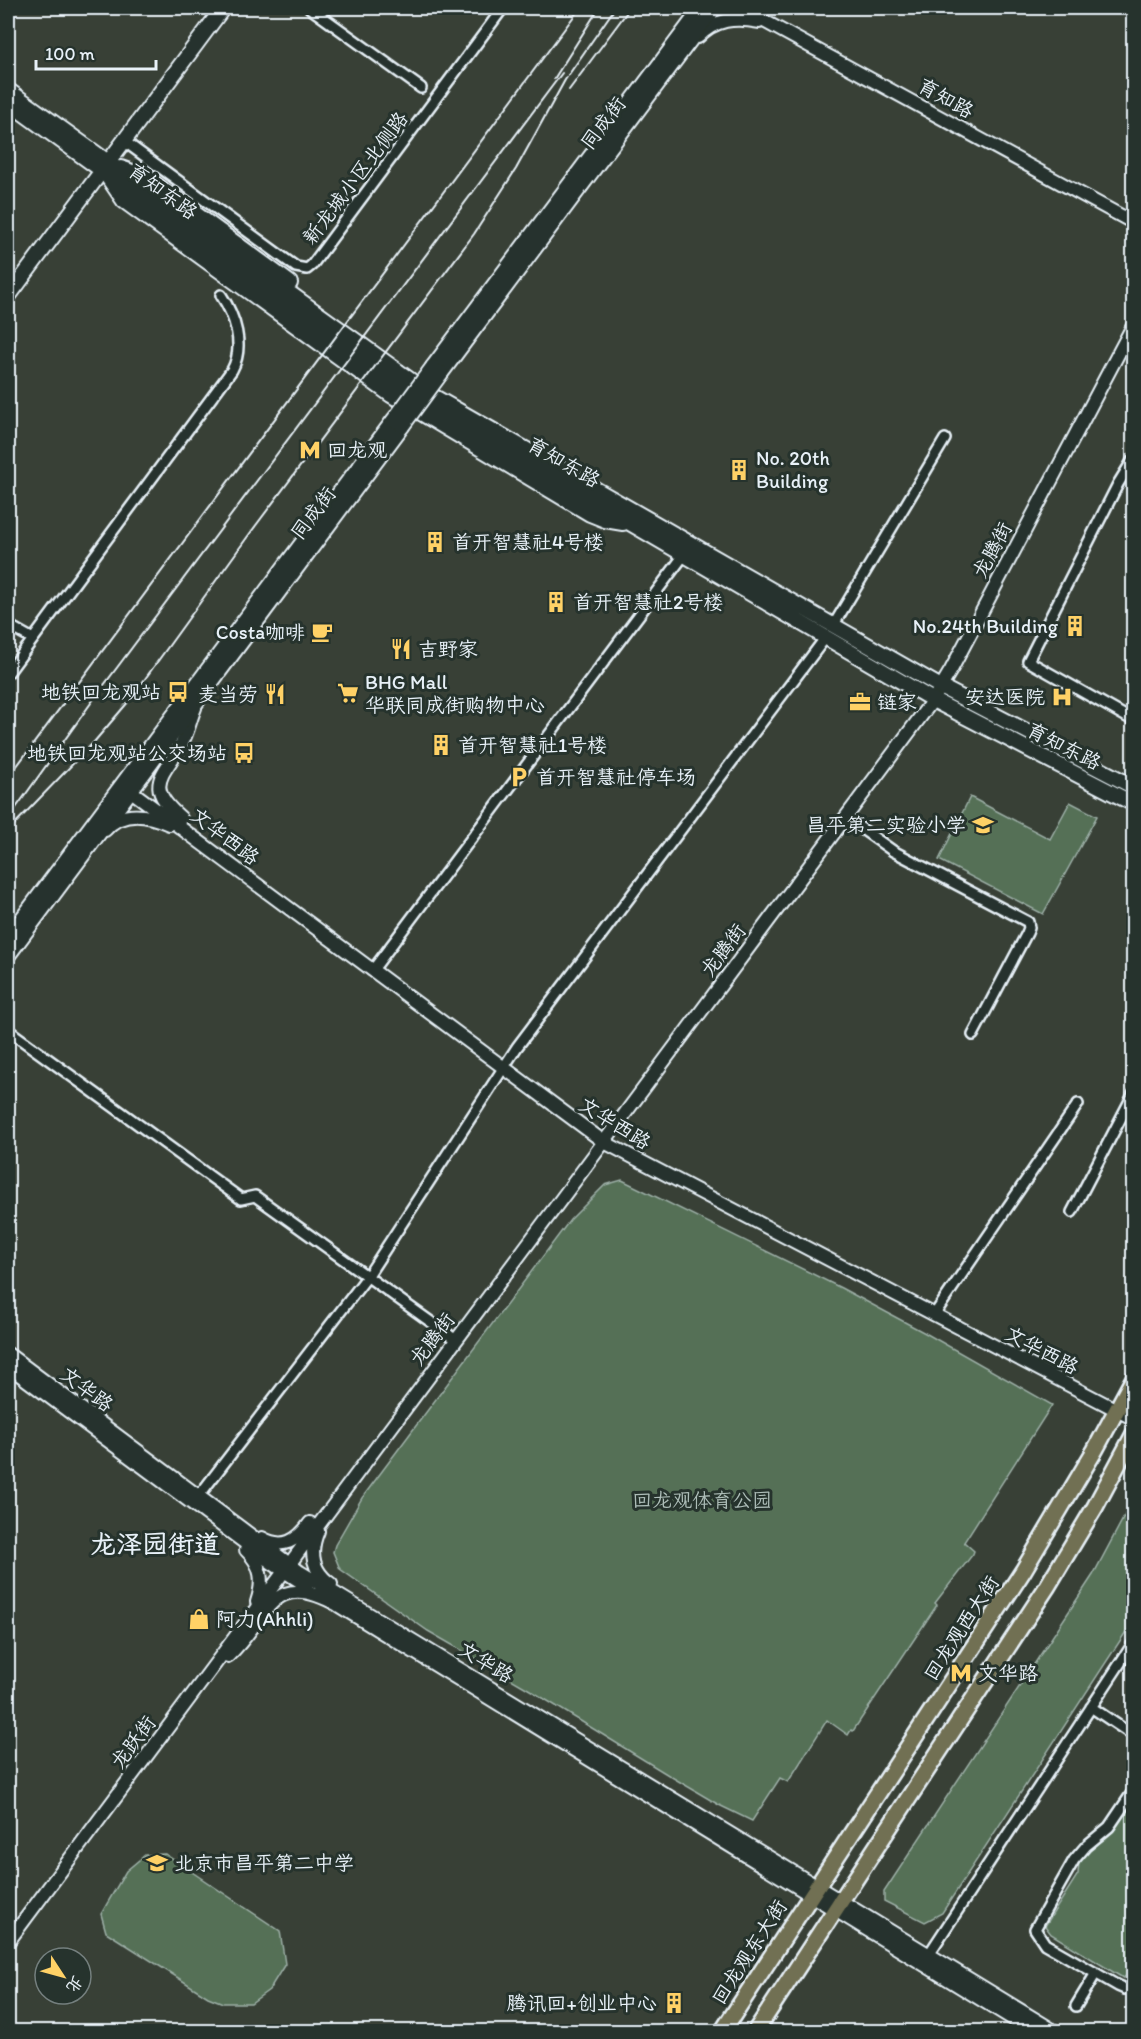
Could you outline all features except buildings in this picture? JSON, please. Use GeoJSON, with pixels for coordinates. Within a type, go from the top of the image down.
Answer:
{"type":"FeatureCollection","features":[{"type":"Feature","properties":{"kind":"main road"},"geometry":{"type":"LineString","coordinates":[[8,297],[212,8]]}},
{"type":"Feature","properties":{"kind":"main road"},"geometry":{"type":"LineString","coordinates":[[8,283],[101,164],[124,141],[223,8]]}},
{"type":"Feature","properties":{"kind":"main road","name":"同成街"},"geometry":{"type":"LineString","coordinates":[[8,938],[126,787],[398,423],[702,8]]}},
{"type":"Feature","properties":{"kind":"main road","name":"同成街"},"geometry":{"type":"LineString","coordinates":[[437,370],[714,8]]}},
{"type":"Feature","properties":{"kind":"main road","name":"育知东路"},"geometry":{"type":"LineString","coordinates":[[8,90],[101,164],[412,395],[830,631],[933,700],[1132,800]]}},
{"type":"Feature","properties":{"kind":"main road","name":"育知东路"},"geometry":{"type":"LineString","coordinates":[[8,102],[101,164]]}},
{"type":"Feature","properties":{"kind":"main road"},"geometry":{"type":"LineString","coordinates":[[101,164],[144,176],[423,380],[607,488],[641,523]]}},
{"type":"Feature","properties":{"kind":"main road","name":"同成街"},"geometry":{"type":"LineString","coordinates":[[8,955],[126,787],[202,694],[398,423]]}},
{"type":"Feature","properties":{"kind":"main road","name":"育知东路"},"geometry":{"type":"LineString","coordinates":[[641,523],[684,555],[1134,787]]}},
{"type":"Feature","properties":{"kind":"main road","name":"回龙观西大街"},"geometry":{"type":"LineString","coordinates":[[814,1891],[1023,1571],[1072,1490],[1134,1378]]}},
{"type":"Feature","properties":{"kind":"main road"},"geometry":{"type":"LineString","coordinates":[[755,2031],[1059,1567],[1095,1507],[1134,1434]]}},
{"type":"Feature","properties":{"kind":"main road","name":"回龙观东大街"},"geometry":{"type":"LineString","coordinates":[[722,2031],[814,1891]]}},
{"type":"Feature","properties":{"kind":"street"},"geometry":{"type":"LineString","coordinates":[[310,8],[421,88]]}},
{"type":"Feature","properties":{"kind":"street","name":"新龙城小区北侧路"},"geometry":{"type":"LineString","coordinates":[[124,141],[296,267],[307,269],[503,8]]}},
{"type":"Feature","properties":{"kind":"street","name":"育知路"},"geometry":{"type":"LineString","coordinates":[[740,8],[1134,223]]}},
{"type":"Feature","properties":{"kind":"street"},"geometry":{"type":"LineString","coordinates":[[753,8],[829,56]]}},
{"type":"Feature","properties":{"kind":"street"},"geometry":{"type":"LineString","coordinates":[[647,97],[672,72],[700,34],[712,25],[723,21],[744,20],[762,22],[782,30]]}},
{"type":"Feature","properties":{"kind":"street"},"geometry":{"type":"LineString","coordinates":[[8,673],[232,370],[238,352],[236,326],[230,309],[221,295]]}},
{"type":"Feature","properties":{"kind":"street","name":"龙腾街"},"geometry":{"type":"LineString","coordinates":[[286,1568],[933,700],[1134,324]]}},
{"type":"Feature","properties":{"kind":"street"},"geometry":{"type":"LineString","coordinates":[[196,1501],[367,1276],[503,1068],[830,631],[945,439]]}},
{"type":"Feature","properties":{"kind":"street"},"geometry":{"type":"LineString","coordinates":[[1134,458],[1118,484],[1028,661],[1134,721]]}},
{"type":"Feature","properties":{"kind":"street"},"geometry":{"type":"LineString","coordinates":[[372,970],[684,555]]}},
{"type":"Feature","properties":{"kind":"street"},"geometry":{"type":"LineString","coordinates":[[8,625],[33,639]]}},
{"type":"Feature","properties":{"kind":"street"},"geometry":{"type":"LineString","coordinates":[[202,694],[193,711],[184,741],[162,771],[159,787],[168,807],[217,855]]}},
{"type":"Feature","properties":{"kind":"street","name":"文华西路"},"geometry":{"type":"LineString","coordinates":[[126,787],[604,1142],[1134,1419]]}},
{"type":"Feature","properties":{"kind":"street"},"geometry":{"type":"LineString","coordinates":[[53,894],[78,867],[109,826],[117,820],[134,816],[150,817],[195,838]]}},
{"type":"Feature","properties":{"kind":"street"},"geometry":{"type":"LineString","coordinates":[[845,818],[893,850],[1028,922],[1027,933],[973,1035]]}},
{"type":"Feature","properties":{"kind":"street"},"geometry":{"type":"LineString","coordinates":[[8,1030],[241,1199],[255,1196],[456,1340]]}},
{"type":"Feature","properties":{"kind":"street"},"geometry":{"type":"LineString","coordinates":[[1072,1212],[1134,1093]]}},
{"type":"Feature","properties":{"kind":"street"},"geometry":{"type":"LineString","coordinates":[[934,1316],[1078,1104]]}},
{"type":"Feature","properties":{"kind":"street","name":"文华路"},"geometry":{"type":"LineString","coordinates":[[8,1354],[196,1501]]}},
{"type":"Feature","properties":{"kind":"street","name":"文华路"},"geometry":{"type":"LineString","coordinates":[[8,1366],[338,1605],[814,1891],[929,1954],[1056,2031]]}},
{"type":"Feature","properties":{"kind":"street"},"geometry":{"type":"LineString","coordinates":[[196,1501],[228,1514],[262,1539],[273,1544],[284,1544],[298,1537],[318,1513],[352,1480]]}},
{"type":"Feature","properties":{"kind":"street"},"geometry":{"type":"LineString","coordinates":[[338,1499],[320,1526],[314,1541],[315,1568],[324,1580],[369,1609],[395,1630]]}},
{"type":"Feature","properties":{"kind":"street"},"geometry":{"type":"LineString","coordinates":[[196,1501],[219,1529],[244,1548],[260,1568],[262,1580],[259,1596],[243,1626]]}},
{"type":"Feature","properties":{"kind":"street","name":"文华路"},"geometry":{"type":"LineString","coordinates":[[286,1568],[395,1630],[814,1891]]}},
{"type":"Feature","properties":{"kind":"street","name":"龙跃街"},"geometry":{"type":"LineString","coordinates":[[8,1942],[286,1568]]}},
{"type":"Feature","properties":{"kind":"street"},"geometry":{"type":"LineString","coordinates":[[198,1687],[238,1647],[278,1597],[289,1592],[305,1592],[323,1597],[338,1605]]}},
{"type":"Feature","properties":{"kind":"street"},"geometry":{"type":"LineString","coordinates":[[929,1954],[1134,1642]]}},
{"type":"Feature","properties":{"kind":"street"},"geometry":{"type":"LineString","coordinates":[[1091,1707],[1134,1736]]}},
{"type":"Feature","properties":{"kind":"street"},"geometry":{"type":"LineString","coordinates":[[1134,1790],[1109,1827],[1086,1846],[1074,1860],[1035,1929],[1045,1944],[1125,1989],[1134,1986]]}},
{"type":"Feature","properties":{"kind":"street","name":"文华路"},"geometry":{"type":"LineString","coordinates":[[838,1905],[1034,2031]]}},
{"type":"Feature","properties":{"kind":"street"},"geometry":{"type":"LineString","coordinates":[[1076,2006],[1096,1973]]}},
{"type":"Feature","properties":{"kind":"green space"},"geometry":{"type":"Polygon","coordinates":[[[970,797],[1050,839],[1070,802],[1097,816],[1043,914],[939,860],[970,797]]]}},
{"type":"Feature","properties":{"kind":"green space","name":"回龙观体育公园"},"geometry":{"type":"Polygon","coordinates":[[[622,1180],[841,1288],[1052,1405],[964,1542],[974,1551],[973,1554],[935,1603],[937,1605],[853,1731],[851,1730],[848,1735],[827,1720],[788,1782],[780,1778],[752,1821],[719,1805],[428,1631],[340,1569],[333,1552],[362,1498],[570,1220],[605,1185],[622,1180]]]}},
{"type":"Feature","properties":{"kind":"green space"},"geometry":{"type":"Polygon","coordinates":[[[1133,1500],[1133,1621],[942,1913],[925,1922],[884,1901],[884,1892],[1093,1575],[1133,1500]]]}},
{"type":"Feature","properties":{"kind":"green space"},"geometry":{"type":"Polygon","coordinates":[[[1133,1798],[1133,1972],[1123,1978],[1051,1934],[1045,1926],[1078,1874],[1079,1861],[1088,1850],[1103,1840],[1121,1818],[1133,1798]]]}},
{"type":"Feature","properties":{"kind":"green space"},"geometry":{"type":"Polygon","coordinates":[[[165,1854],[280,1931],[285,1964],[269,1990],[251,2003],[223,2003],[208,1997],[106,1932],[101,1914],[126,1871],[145,1855],[165,1854]]]}},
{"type":"Feature","properties":{"kind":"railway"},"geometry":{"type":"LineString","coordinates":[[8,778],[580,8]]}},
{"type":"Feature","properties":{"kind":"railway"},"geometry":{"type":"LineString","coordinates":[[554,79],[599,8]]}},
{"type":"Feature","properties":{"kind":"railway"},"geometry":{"type":"LineString","coordinates":[[8,831],[94,742],[129,701],[251,532],[474,234],[516,169],[565,80],[615,8]]}},
{"type":"Feature","properties":{"kind":"railway"},"geometry":{"type":"LineString","coordinates":[[569,90],[630,8]]}},
{"type":"Feature","properties":{"kind":"railway"},"geometry":{"type":"LineString","coordinates":[[8,819],[101,689],[562,73]]}},
{"type":"Feature","properties":{"kind":"place","name":"回龙观"},"geometry":{"type":"Point","coordinates":[310,450]}},
{"type":"Feature","properties":{"kind":"place","name":"No. 20th Building"},"geometry":{"type":"Point","coordinates":[739,470]}},
{"type":"Feature","properties":{"kind":"place","name":"首开智慧社4号楼"},"geometry":{"type":"Point","coordinates":[435,542]}},
{"type":"Feature","properties":{"kind":"place","name":"首开智慧社2号楼"},"geometry":{"type":"Point","coordinates":[556,602]}},
{"type":"Feature","properties":{"kind":"place","name":"No.24th Building"},"geometry":{"type":"Point","coordinates":[1075,626]}},
{"type":"Feature","properties":{"kind":"place","name":"Costa咖啡"},"geometry":{"type":"Point","coordinates":[322,632]}},
{"type":"Feature","properties":{"kind":"place","name":"吉野家"},"geometry":{"type":"Point","coordinates":[401,649]}},
{"type":"Feature","properties":{"kind":"place","name":"地铁回龙观站"},"geometry":{"type":"Point","coordinates":[178,692]}},
{"type":"Feature","properties":{"kind":"place","name":"BHG Mall 华联同成街购物中心"},"geometry":{"type":"Point","coordinates":[348,693]}},
{"type":"Feature","properties":{"kind":"place","name":"麦当劳"},"geometry":{"type":"Point","coordinates":[275,694]}},
{"type":"Feature","properties":{"kind":"place","name":"安达医院"},"geometry":{"type":"Point","coordinates":[1062,697]}},
{"type":"Feature","properties":{"kind":"place","name":"链家"},"geometry":{"type":"Point","coordinates":[860,702]}},
{"type":"Feature","properties":{"kind":"place","name":"首开智慧社1号楼"},"geometry":{"type":"Point","coordinates":[441,745]}},
{"type":"Feature","properties":{"kind":"place","name":"地铁回龙观站公交场站"},"geometry":{"type":"Point","coordinates":[244,753]}},
{"type":"Feature","properties":{"kind":"place","name":"首开智慧社停车场"},"geometry":{"type":"Point","coordinates":[519,777]}},
{"type":"Feature","properties":{"kind":"place","name":"昌平第二实验小学"},"geometry":{"type":"Point","coordinates":[983,825]}},
{"type":"Feature","properties":{"kind":"place","name":"阿力(Ahhli)"},"geometry":{"type":"Point","coordinates":[199,1619]}},
{"type":"Feature","properties":{"kind":"place","name":"文华路"},"geometry":{"type":"Point","coordinates":[961,1673]}},
{"type":"Feature","properties":{"kind":"place","name":"北京市昌平第二中学"},"geometry":{"type":"Point","coordinates":[157,1863]}},
{"type":"Feature","properties":{"kind":"place","name":"腾讯回+创业中心"},"geometry":{"type":"Point","coordinates":[674,2003]}},
{"type":"Feature","properties":{"kind":"district","name":"龙泽园街道"},"geometry":{"type":"Point","coordinates":[155,1544]}}]}
